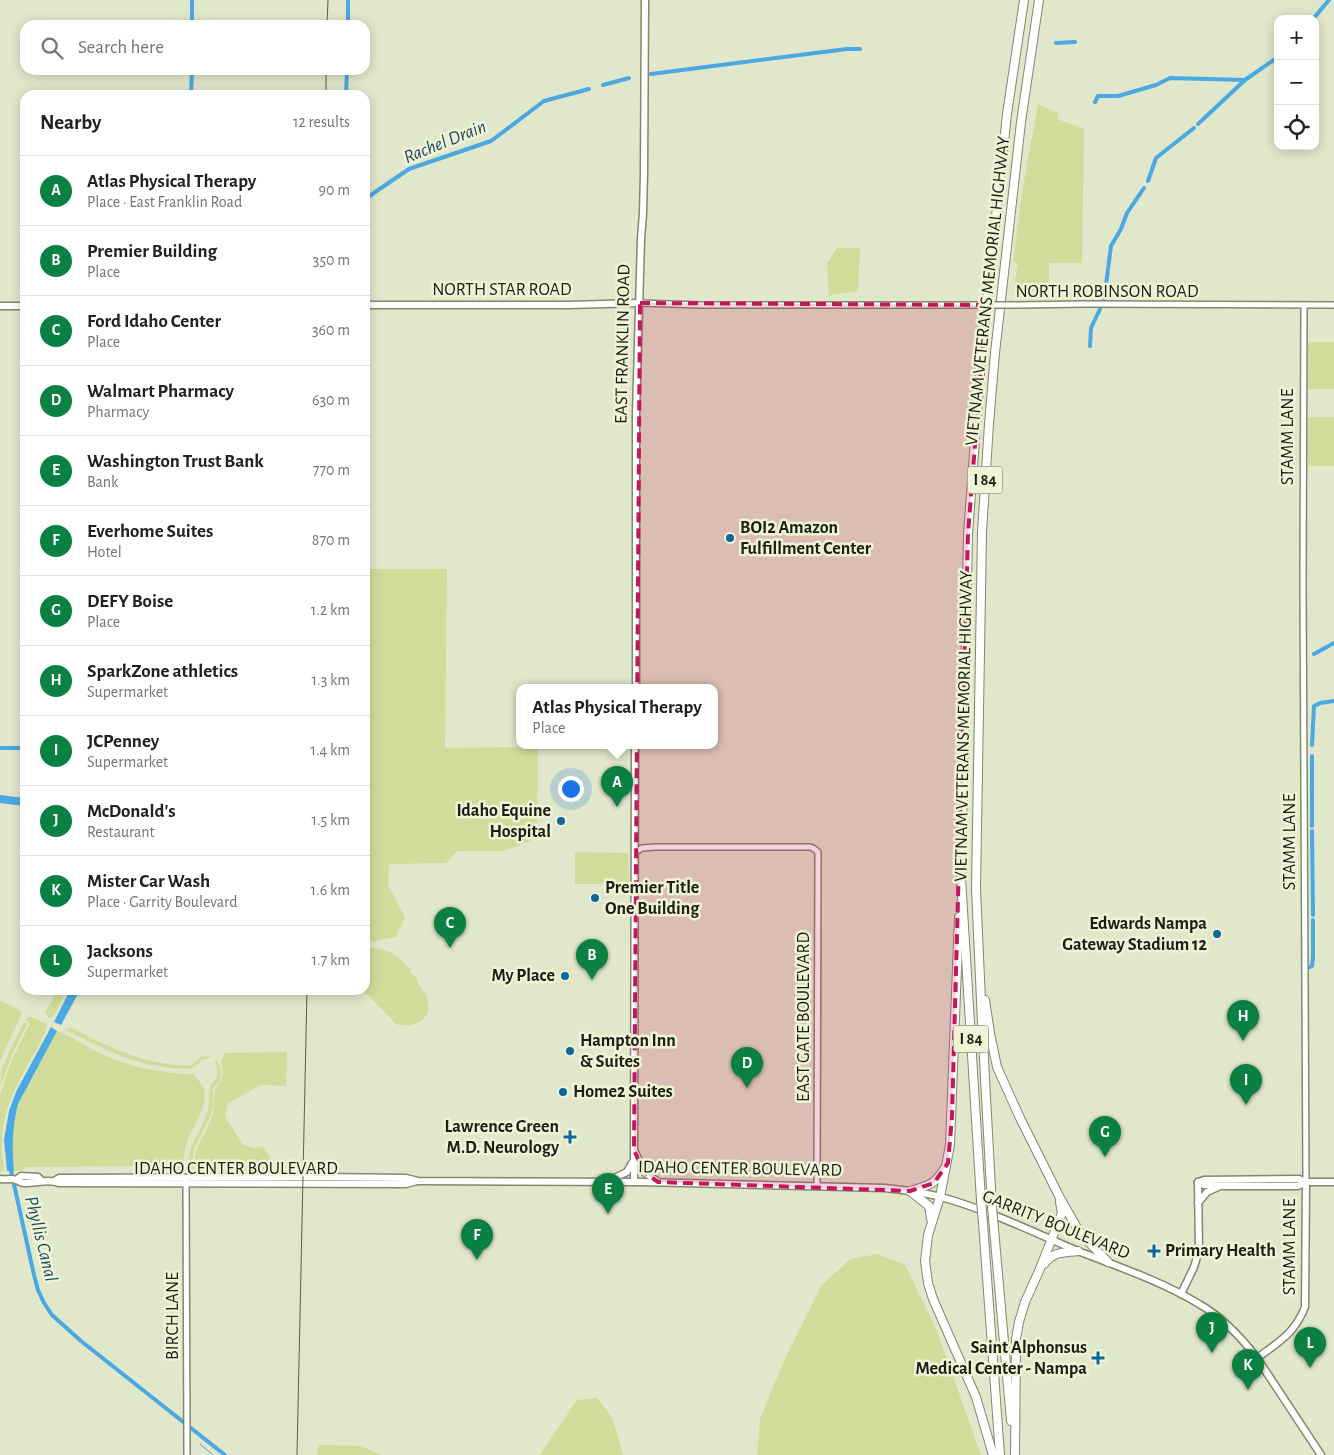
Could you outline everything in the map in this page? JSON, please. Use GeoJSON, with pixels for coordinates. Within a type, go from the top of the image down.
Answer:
{"type":"FeatureCollection","features":[{"type":"Feature","properties":{"kind":"highway","name":"VIETNAM VETERANS MEMORIAL HIGHWAY"},"geometry":{"type":"LineString","coordinates":[[1000,1455],[981,1200],[961,878],[968,534],[975,419],[1007,114],[1024,0]]}},
{"type":"Feature","properties":{"kind":"highway","name":"VIETNAM VETERANS MEMORIAL HIGHWAY"},"geometry":{"type":"LineString","coordinates":[[1014,1455],[992,1208],[976,879],[982,532],[987,444],[996,343],[1020,131],[1039,0]]}},
{"type":"Feature","properties":{"kind":"highway"},"geometry":{"type":"LineString","coordinates":[[931,1223],[940,1197],[948,1163],[953,1087],[961,878]]}},
{"type":"Feature","properties":{"kind":"highway"},"geometry":{"type":"LineString","coordinates":[[979,963],[997,1067],[1060,1198],[1080,1233],[1108,1262]]}},
{"type":"Feature","properties":{"kind":"highway"},"geometry":{"type":"LineString","coordinates":[[910,1191],[933,1183],[939,1178],[948,1163]]}},
{"type":"Feature","properties":{"kind":"highway"},"geometry":{"type":"LineString","coordinates":[[910,1191],[929,1206],[932,1216],[925,1261],[928,1283],[939,1314],[976,1397],[993,1455]]}},
{"type":"Feature","properties":{"kind":"highway"},"geometry":{"type":"LineString","coordinates":[[1014,1455],[1016,1339],[1019,1322],[1025,1302],[1062,1213],[1060,1198]]}},
{"type":"Feature","properties":{"kind":"highway"},"geometry":{"type":"LineString","coordinates":[[1039,1271],[1049,1257],[1055,1254],[1078,1251]]}},
{"type":"Feature","properties":{"kind":"main road","name":"EAST FRANKLIN ROAD"},"geometry":{"type":"LineString","coordinates":[[636,684],[636,414],[644,184],[645,0]]}},
{"type":"Feature","properties":{"kind":"main road","name":"NORTH STAR ROAD"},"geometry":{"type":"LineString","coordinates":[[370,305],[640,303]]}},
{"type":"Feature","properties":{"kind":"main road"},"geometry":{"type":"LineString","coordinates":[[0,306],[20,306]]}},
{"type":"Feature","properties":{"kind":"main road"},"geometry":{"type":"LineString","coordinates":[[634,1182],[637,848],[635,749]]}},
{"type":"Feature","properties":{"kind":"main road"},"geometry":{"type":"LineString","coordinates":[[634,1150],[644,1172],[658,1182]]}},
{"type":"Feature","properties":{"kind":"main road"},"geometry":{"type":"LineString","coordinates":[[605,1182],[627,1172],[634,1159]]}},
{"type":"Feature","properties":{"kind":"main road","name":"IDAHO CENTER BOULEVARD"},"geometry":{"type":"LineString","coordinates":[[0,1179],[13,1180],[20,1183],[38,1183],[41,1180],[54,1181],[59,1178],[186,1181],[321,1177],[406,1178],[418,1181],[658,1182],[885,1188],[940,1197]]}},
{"type":"Feature","properties":{"kind":"main road"},"geometry":{"type":"LineString","coordinates":[[1198,1182],[1204,1180],[1299,1180],[1306,1182],[1334,1182]]}},
{"type":"Feature","properties":{"kind":"main road"},"geometry":{"type":"LineString","coordinates":[[1198,1182],[1204,1185],[1219,1186],[1298,1186],[1306,1182]]}},
{"type":"Feature","properties":{"kind":"main road"},"geometry":{"type":"LineString","coordinates":[[1181,1294],[1194,1267],[1199,1250],[1198,1182]]}},
{"type":"Feature","properties":{"kind":"main road","name":"STAMM LANE"},"geometry":{"type":"LineString","coordinates":[[1257,1358],[1291,1332],[1300,1320],[1305,1307],[1306,1182]]}},
{"type":"Feature","properties":{"kind":"main road"},"geometry":{"type":"LineString","coordinates":[[1198,1203],[1207,1192],[1219,1186]]}},
{"type":"Feature","properties":{"kind":"main road","name":"GARRITY BOULEVARD"},"geometry":{"type":"LineString","coordinates":[[940,1197],[979,1209],[1108,1262],[1156,1282],[1200,1304],[1235,1331],[1257,1358],[1321,1455]]}},
{"type":"Feature","properties":{"kind":"street","name":"NORTH ROBINSON ROAD"},"geometry":{"type":"LineString","coordinates":[[640,303],[716,305],[974,306],[1081,304],[1334,306]]}},
{"type":"Feature","properties":{"kind":"street","name":"STAMM LANE"},"geometry":{"type":"LineString","coordinates":[[1304,305],[1306,1182]]}},
{"type":"Feature","properties":{"kind":"street","name":"EAST GATE BOULEVARD"},"geometry":{"type":"LineString","coordinates":[[637,848],[810,847],[816,850],[819,856],[817,1186]]}},
{"type":"Feature","properties":{"kind":"street","name":"BIRCH LANE"},"geometry":{"type":"LineString","coordinates":[[186,1181],[187,1455]]}},
{"type":"Feature","properties":{"kind":"highlighted area"},"geometry":{"type":"Polygon","coordinates":[[[640,303],[986,305],[968,534],[952,1117],[948,1163],[934,1183],[910,1191],[658,1182],[644,1172],[634,1150],[640,303]]]}},
{"type":"Feature","properties":{"kind":"green space"},"geometry":{"type":"Polygon","coordinates":[[[1038,104],[1058,113],[1057,119],[1084,129],[1082,263],[1049,263],[1049,279],[1045,294],[1014,287],[1018,263],[1013,263],[1022,192],[1038,104]]]}},
{"type":"Feature","properties":{"kind":"green space"},"geometry":{"type":"Polygon","coordinates":[[[837,248],[860,248],[858,291],[831,295],[829,297],[827,264],[837,248]]]}},
{"type":"Feature","properties":{"kind":"green space"},"geometry":{"type":"Polygon","coordinates":[[[1308,342],[1334,342],[1334,389],[1308,389],[1308,342]]]}},
{"type":"Feature","properties":{"kind":"green space"},"geometry":{"type":"Polygon","coordinates":[[[1308,417],[1334,417],[1334,466],[1308,466],[1308,417]]]}},
{"type":"Feature","properties":{"kind":"green space"},"geometry":{"type":"Polygon","coordinates":[[[370,569],[447,569],[445,748],[516,747],[516,749],[538,749],[537,832],[532,840],[504,851],[457,851],[446,863],[389,864],[388,885],[405,917],[396,937],[370,942],[370,569]]]}},
{"type":"Feature","properties":{"kind":"green space"},"geometry":{"type":"Polygon","coordinates":[[[576,852],[628,854],[629,884],[575,884],[576,852]]]}},
{"type":"Feature","properties":{"kind":"green space"},"geometry":{"type":"Polygon","coordinates":[[[370,948],[384,950],[394,954],[411,970],[409,971],[418,980],[417,982],[424,991],[428,1002],[427,1014],[424,1019],[414,1024],[396,1024],[368,995],[370,995],[370,948]]]}},
{"type":"Feature","properties":{"kind":"green space"},"geometry":{"type":"Polygon","coordinates":[[[55,995],[64,995],[56,1012],[50,1019],[45,1012],[55,995]]]}},
{"type":"Feature","properties":{"kind":"green space"},"geometry":{"type":"Polygon","coordinates":[[[0,1000],[22,1013],[0,1060],[0,1000]]]}},
{"type":"Feature","properties":{"kind":"green space"},"geometry":{"type":"Polygon","coordinates":[[[28,1017],[47,1024],[45,1033],[17,1084],[7,1111],[3,1125],[2,1144],[4,1171],[0,1171],[0,1095],[11,1062],[30,1023],[25,1020],[28,1017]]]}},
{"type":"Feature","properties":{"kind":"green space"},"geometry":{"type":"Polygon","coordinates":[[[24,1022],[27,1024],[12,1055],[0,1087],[1,1072],[24,1022]]]}},
{"type":"Feature","properties":{"kind":"green space"},"geometry":{"type":"Polygon","coordinates":[[[72,1028],[97,1041],[136,1057],[164,1063],[190,1065],[201,1057],[212,1056],[202,1060],[190,1069],[156,1066],[109,1051],[64,1029],[72,1028]]]}},
{"type":"Feature","properties":{"kind":"green space"},"geometry":{"type":"Polygon","coordinates":[[[57,1031],[121,1062],[144,1068],[192,1074],[196,1077],[204,1088],[204,1103],[187,1142],[182,1169],[176,1171],[168,1166],[26,1167],[22,1171],[14,1171],[13,1138],[18,1104],[57,1031]]]}},
{"type":"Feature","properties":{"kind":"green space"},"geometry":{"type":"Polygon","coordinates":[[[287,1052],[286,1086],[261,1085],[228,1103],[225,1116],[242,1144],[254,1148],[263,1146],[272,1161],[275,1171],[196,1171],[195,1157],[212,1117],[215,1090],[222,1079],[223,1070],[221,1062],[225,1053],[287,1052]]]}},
{"type":"Feature","properties":{"kind":"green space"},"geometry":{"type":"Polygon","coordinates":[[[216,1059],[220,1066],[221,1077],[213,1088],[213,1107],[210,1117],[195,1147],[193,1168],[189,1168],[189,1156],[192,1145],[208,1110],[210,1086],[217,1077],[216,1059]]]}},
{"type":"Feature","properties":{"kind":"green space"},"geometry":{"type":"Polygon","coordinates":[[[878,1254],[905,1265],[935,1326],[981,1455],[757,1455],[760,1419],[783,1363],[821,1286],[850,1259],[878,1254]]]}},
{"type":"Feature","properties":{"kind":"green space"},"geometry":{"type":"Polygon","coordinates":[[[597,1398],[612,1417],[623,1455],[540,1455],[577,1400],[597,1398]]]}},
{"type":"Feature","properties":{"kind":"green space"},"geometry":{"type":"Polygon","coordinates":[[[318,1445],[360,1446],[382,1455],[317,1455],[318,1445]]]}},
{"type":"Feature","properties":{"kind":"water"},"geometry":{"type":"Polygon","coordinates":[[[0,795],[20,797],[20,805],[0,803],[0,795]]]}},
{"type":"Feature","properties":{"kind":"water"},"geometry":{"type":"Polygon","coordinates":[[[68,995],[77,995],[61,1025],[54,1022],[68,995]]]}},
{"type":"Feature","properties":{"kind":"water"},"geometry":{"type":"Polygon","coordinates":[[[51,1027],[57,1031],[18,1104],[13,1138],[14,1171],[7,1171],[4,1140],[9,1111],[16,1092],[51,1027]]]}},
{"type":"Feature","properties":{"kind":"waterway"},"geometry":{"type":"LineString","coordinates":[[192,0],[192,20]]}},
{"type":"Feature","properties":{"kind":"waterway"},"geometry":{"type":"LineString","coordinates":[[348,0],[348,20]]}},
{"type":"Feature","properties":{"kind":"waterway","name":"Rachel Drain"},"geometry":{"type":"LineString","coordinates":[[1316,15],[1329,0]]}},
{"type":"Feature","properties":{"kind":"waterway","name":"Rachel Drain"},"geometry":{"type":"LineString","coordinates":[[1056,43],[1075,42]]}},
{"type":"Feature","properties":{"kind":"waterway","name":"Rachel Drain"},"geometry":{"type":"LineString","coordinates":[[651,74],[847,49],[860,49]]}},
{"type":"Feature","properties":{"kind":"waterway","name":"Rachel Drain"},"geometry":{"type":"LineString","coordinates":[[1095,102],[1098,96],[1118,96],[1156,85],[1170,78],[1245,80],[1274,60]]}},
{"type":"Feature","properties":{"kind":"waterway"},"geometry":{"type":"LineString","coordinates":[[191,90],[192,75]]}},
{"type":"Feature","properties":{"kind":"waterway"},"geometry":{"type":"LineString","coordinates":[[346,90],[347,75]]}},
{"type":"Feature","properties":{"kind":"waterway","name":"Rachel Drain"},"geometry":{"type":"LineString","coordinates":[[603,85],[629,78]]}},
{"type":"Feature","properties":{"kind":"waterway"},"geometry":{"type":"LineString","coordinates":[[1198,124],[1245,80]]}},
{"type":"Feature","properties":{"kind":"waterway","name":"Rachel Drain"},"geometry":{"type":"LineString","coordinates":[[370,196],[409,169],[491,141],[544,101],[589,89]]}},
{"type":"Feature","properties":{"kind":"waterway"},"geometry":{"type":"LineString","coordinates":[[1148,181],[1156,158],[1194,128]]}},
{"type":"Feature","properties":{"kind":"waterway"},"geometry":{"type":"LineString","coordinates":[[1104,301],[1111,246],[1121,229],[1127,213],[1144,188]]}},
{"type":"Feature","properties":{"kind":"waterway"},"geometry":{"type":"LineString","coordinates":[[1090,346],[1091,328],[1100,309]]}},
{"type":"Feature","properties":{"kind":"waterway"},"geometry":{"type":"LineString","coordinates":[[1314,654],[1334,643]]}},
{"type":"Feature","properties":{"kind":"waterway"},"geometry":{"type":"LineString","coordinates":[[1312,745],[1314,706],[1334,701]]}},
{"type":"Feature","properties":{"kind":"waterway"},"geometry":{"type":"LineString","coordinates":[[0,748],[20,748]]}},
{"type":"Feature","properties":{"kind":"waterway"},"geometry":{"type":"LineString","coordinates":[[1312,756],[1312,826]]}},
{"type":"Feature","properties":{"kind":"waterway"},"geometry":{"type":"LineString","coordinates":[[1312,831],[1313,915]]}},
{"type":"Feature","properties":{"kind":"waterway"},"geometry":{"type":"LineString","coordinates":[[1310,967],[1312,966],[1313,957],[1313,920]]}},
{"type":"Feature","properties":{"kind":"waterway","name":"Phyllis Canal"},"geometry":{"type":"LineString","coordinates":[[10,1166],[38,1290],[52,1315],[81,1341],[225,1455]]}},
{"type":"Feature","properties":{"kind":"waterway"},"geometry":{"type":"LineString","coordinates":[[200,1444],[213,1455]]}},
{"type":"Feature","properties":{"kind":"railway"},"geometry":{"type":"LineString","coordinates":[[327,20],[328,0]]}},
{"type":"Feature","properties":{"kind":"railway"},"geometry":{"type":"LineString","coordinates":[[326,75],[326,90]]}},
{"type":"Feature","properties":{"kind":"railway"},"geometry":{"type":"LineString","coordinates":[[297,1455],[307,995]]}},
{"type":"Feature","properties":{"kind":"place","name":"BOI2 Amazon Fulfillment Center"},"geometry":{"type":"Point","coordinates":[730,538]}},
{"type":"Feature","properties":{"kind":"place","name":"Atlas Physical Therapy"},"geometry":{"type":"Point","coordinates":[617,807]}},
{"type":"Feature","properties":{"kind":"place","name":"Idaho Equine Hospital"},"geometry":{"type":"Point","coordinates":[561,821]}},
{"type":"Feature","properties":{"kind":"place","name":"Premier Title One Building"},"geometry":{"type":"Point","coordinates":[595,898]}},
{"type":"Feature","properties":{"kind":"place","name":"Edwards Nampa Gateway Stadium 12"},"geometry":{"type":"Point","coordinates":[1217,934]}},
{"type":"Feature","properties":{"kind":"place","name":"Ford Idaho Center"},"geometry":{"type":"Point","coordinates":[450,948]}},
{"type":"Feature","properties":{"kind":"place","name":"My Place"},"geometry":{"type":"Point","coordinates":[565,976]}},
{"type":"Feature","properties":{"kind":"place","name":"Premier Building"},"geometry":{"type":"Point","coordinates":[592,980]}},
{"type":"Feature","properties":{"kind":"place","name":"SparkZone athletics"},"geometry":{"type":"Point","coordinates":[1243,1041]}},
{"type":"Feature","properties":{"kind":"place","name":"Hampton Inn & Suites"},"geometry":{"type":"Point","coordinates":[570,1051]}},
{"type":"Feature","properties":{"kind":"place","name":"Walmart Pharmacy"},"geometry":{"type":"Point","coordinates":[747,1088]}},
{"type":"Feature","properties":{"kind":"place","name":"Home2 Suites"},"geometry":{"type":"Point","coordinates":[563,1092]}},
{"type":"Feature","properties":{"kind":"place","name":"JCPenney"},"geometry":{"type":"Point","coordinates":[1246,1105]}},
{"type":"Feature","properties":{"kind":"place","name":"Lawrence Green M.D. Neurology"},"geometry":{"type":"Point","coordinates":[570,1137]}},
{"type":"Feature","properties":{"kind":"place","name":"DEFY Boise"},"geometry":{"type":"Point","coordinates":[1105,1157]}},
{"type":"Feature","properties":{"kind":"place","name":"Washington Trust Bank"},"geometry":{"type":"Point","coordinates":[608,1214]}},
{"type":"Feature","properties":{"kind":"place","name":"Primary Health"},"geometry":{"type":"Point","coordinates":[1154,1251]}},
{"type":"Feature","properties":{"kind":"place","name":"Everhome Suites"},"geometry":{"type":"Point","coordinates":[477,1260]}},
{"type":"Feature","properties":{"kind":"place","name":"McDonald's"},"geometry":{"type":"Point","coordinates":[1212,1353]}},
{"type":"Feature","properties":{"kind":"place","name":"Saint Alphonsus Medical Center - Nampa"},"geometry":{"type":"Point","coordinates":[1098,1358]}},
{"type":"Feature","properties":{"kind":"place","name":"Jacksons"},"geometry":{"type":"Point","coordinates":[1310,1368]}},
{"type":"Feature","properties":{"kind":"place","name":"Mister Car Wash"},"geometry":{"type":"Point","coordinates":[1248,1390]}}]}
